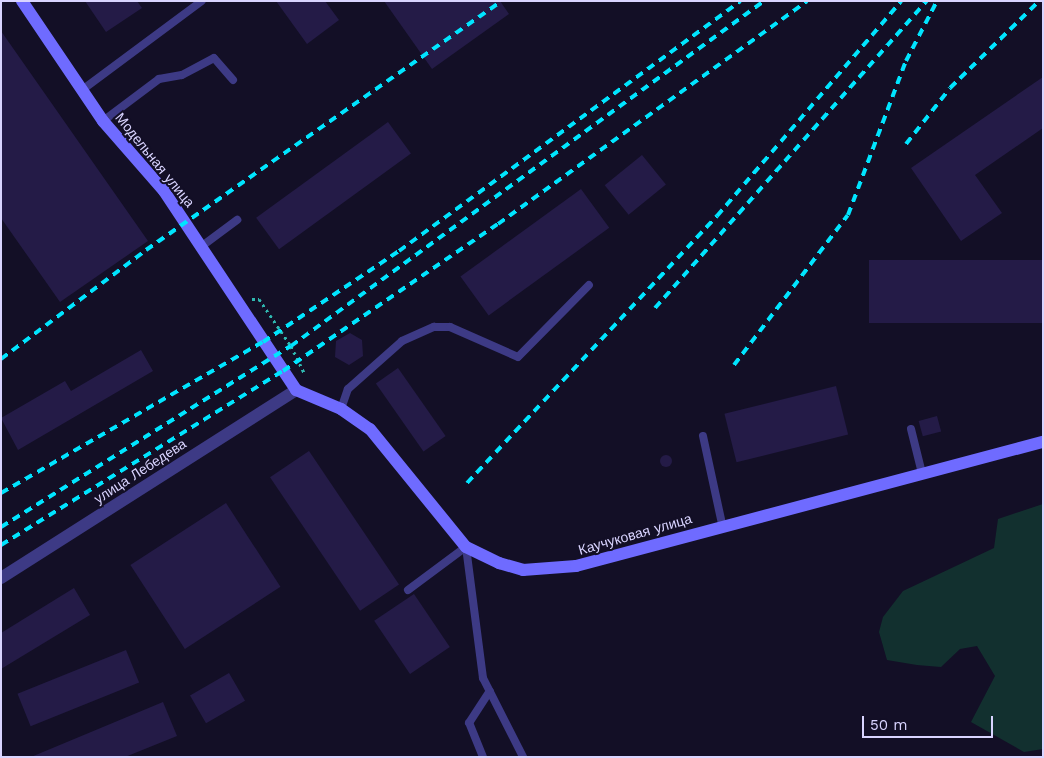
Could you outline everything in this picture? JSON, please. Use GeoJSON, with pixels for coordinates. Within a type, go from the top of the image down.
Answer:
{"type":"FeatureCollection","features":[{"type":"Feature","properties":{"kind":"street","name":"Модельная улица"},"geometry":{"type":"LineString","coordinates":[[22,1],[103,120],[164,191],[296,390]]}},
{"type":"Feature","properties":{"kind":"street","name":"Каучуковая улица"},"geometry":{"type":"LineString","coordinates":[[296,390],[341,408],[394,455],[466,547],[523,570],[551,571],[722,524],[1043,442]]}},
{"type":"Feature","properties":{"kind":"street","name":"улица Лебедева"},"geometry":{"type":"LineString","coordinates":[[1,578],[296,390]]}},
{"type":"Feature","properties":{"kind":"lane"},"geometry":{"type":"LineString","coordinates":[[82,90],[202,1]]}},
{"type":"Feature","properties":{"kind":"lane"},"geometry":{"type":"LineString","coordinates":[[103,120],[159,78],[182,74],[214,58],[233,80]]}},
{"type":"Feature","properties":{"kind":"lane"},"geometry":{"type":"LineString","coordinates":[[202,246],[237,220]]}},
{"type":"Feature","properties":{"kind":"lane"},"geometry":{"type":"LineString","coordinates":[[341,408],[348,389],[402,341],[434,327],[450,328],[518,357],[589,285]]}},
{"type":"Feature","properties":{"kind":"lane"},"geometry":{"type":"LineString","coordinates":[[911,429],[922,473]]}},
{"type":"Feature","properties":{"kind":"lane"},"geometry":{"type":"LineString","coordinates":[[703,436],[722,524]]}},
{"type":"Feature","properties":{"kind":"lane"},"geometry":{"type":"LineString","coordinates":[[408,590],[466,547],[483,678],[523,757]]}},
{"type":"Feature","properties":{"kind":"lane"},"geometry":{"type":"LineString","coordinates":[[483,757],[469,722],[490,691]]}},
{"type":"Feature","properties":{"kind":"green space"},"geometry":{"type":"Polygon","coordinates":[[[1043,504],[1043,749],[1024,752],[971,722],[995,676],[977,646],[960,649],[941,667],[917,665],[887,660],[879,632],[883,617],[903,591],[994,548],[998,519],[1043,504]]]}},
{"type":"Feature","properties":{"kind":"building"},"geometry":{"type":"Polygon","coordinates":[[[85,1],[137,1],[142,8],[106,32],[85,1]]]}},
{"type":"Feature","properties":{"kind":"building"},"geometry":{"type":"Polygon","coordinates":[[[276,1],[325,1],[339,20],[307,44],[276,1]]]}},
{"type":"Feature","properties":{"kind":"building"},"geometry":{"type":"Polygon","coordinates":[[[384,1],[500,1],[509,14],[432,69],[384,1]]]}},
{"type":"Feature","properties":{"kind":"building"},"geometry":{"type":"Polygon","coordinates":[[[1,31],[148,241],[60,302],[1,218],[1,31]]]}},
{"type":"Feature","properties":{"kind":"building"},"geometry":{"type":"Polygon","coordinates":[[[1043,77],[1043,128],[975,175],[1002,213],[961,241],[911,168],[1043,77]]]}},
{"type":"Feature","properties":{"kind":"building"},"geometry":{"type":"Polygon","coordinates":[[[388,122],[411,154],[279,249],[256,218],[388,122]]]}},
{"type":"Feature","properties":{"kind":"building"},"geometry":{"type":"Polygon","coordinates":[[[642,155],[666,185],[629,215],[605,185],[642,155]]]}},
{"type":"Feature","properties":{"kind":"building"},"geometry":{"type":"Polygon","coordinates":[[[581,189],[609,228],[489,315],[460,277],[581,189]]]}},
{"type":"Feature","properties":{"kind":"building"},"geometry":{"type":"Polygon","coordinates":[[[869,260],[1043,260],[1043,323],[869,323],[869,260]]]}},
{"type":"Feature","properties":{"kind":"building"},"geometry":{"type":"Polygon","coordinates":[[[350,333],[362,340],[363,356],[349,365],[335,357],[336,341],[350,333]]]}},
{"type":"Feature","properties":{"kind":"building"},"geometry":{"type":"Polygon","coordinates":[[[141,350],[153,371],[18,450],[1,418],[65,381],[71,391],[141,350]]]}},
{"type":"Feature","properties":{"kind":"building"},"geometry":{"type":"Polygon","coordinates":[[[398,368],[446,436],[423,451],[376,383],[398,368]]]}},
{"type":"Feature","properties":{"kind":"building"},"geometry":{"type":"Polygon","coordinates":[[[836,386],[848,435],[737,462],[724,414],[836,386]]]}},
{"type":"Feature","properties":{"kind":"building"},"geometry":{"type":"Polygon","coordinates":[[[937,416],[941,431],[923,436],[919,421],[937,416]]]}},
{"type":"Feature","properties":{"kind":"building"},"geometry":{"type":"Polygon","coordinates":[[[309,451],[399,584],[360,611],[270,477],[309,451]]]}},
{"type":"Feature","properties":{"kind":"building"},"geometry":{"type":"Polygon","coordinates":[[[668,455],[671,456],[671,466],[664,467],[661,466],[660,459],[661,456],[668,455]]]}},
{"type":"Feature","properties":{"kind":"building"},"geometry":{"type":"Polygon","coordinates":[[[226,503],[280,587],[185,649],[130,565],[226,503]]]}},
{"type":"Feature","properties":{"kind":"building"},"geometry":{"type":"Polygon","coordinates":[[[74,588],[90,615],[1,669],[1,633],[74,588]]]}},
{"type":"Feature","properties":{"kind":"building"},"geometry":{"type":"Polygon","coordinates":[[[414,594],[450,647],[410,674],[374,621],[414,594]]]}},
{"type":"Feature","properties":{"kind":"building"},"geometry":{"type":"Polygon","coordinates":[[[126,650],[139,682],[31,726],[18,694],[126,650]]]}},
{"type":"Feature","properties":{"kind":"building"},"geometry":{"type":"Polygon","coordinates":[[[229,673],[245,701],[206,723],[190,696],[229,673]]]}},
{"type":"Feature","properties":{"kind":"building"},"geometry":{"type":"Polygon","coordinates":[[[163,702],[177,736],[125,757],[31,757],[163,702]]]}},
{"type":"Feature","properties":{"kind":"railway"},"geometry":{"type":"LineString","coordinates":[[1,359],[146,250],[502,1]]}},
{"type":"Feature","properties":{"kind":"railway"},"geometry":{"type":"LineString","coordinates":[[1,493],[263,342],[399,251],[740,1]]}},
{"type":"Feature","properties":{"kind":"railway"},"geometry":{"type":"LineString","coordinates":[[1,527],[291,346],[764,1]]}},
{"type":"Feature","properties":{"kind":"railway"},"geometry":{"type":"LineString","coordinates":[[1,545],[283,371],[498,224],[807,1]]}},
{"type":"Feature","properties":{"kind":"railway"},"geometry":{"type":"LineString","coordinates":[[467,483],[717,216],[901,1]]}},
{"type":"Feature","properties":{"kind":"railway"},"geometry":{"type":"LineString","coordinates":[[655,308],[927,1]]}},
{"type":"Feature","properties":{"kind":"railway"},"geometry":{"type":"LineString","coordinates":[[734,365],[848,215],[906,61],[937,1]]}},
{"type":"Feature","properties":{"kind":"railway"},"geometry":{"type":"LineString","coordinates":[[906,144],[950,88],[1039,1]]}}]}
